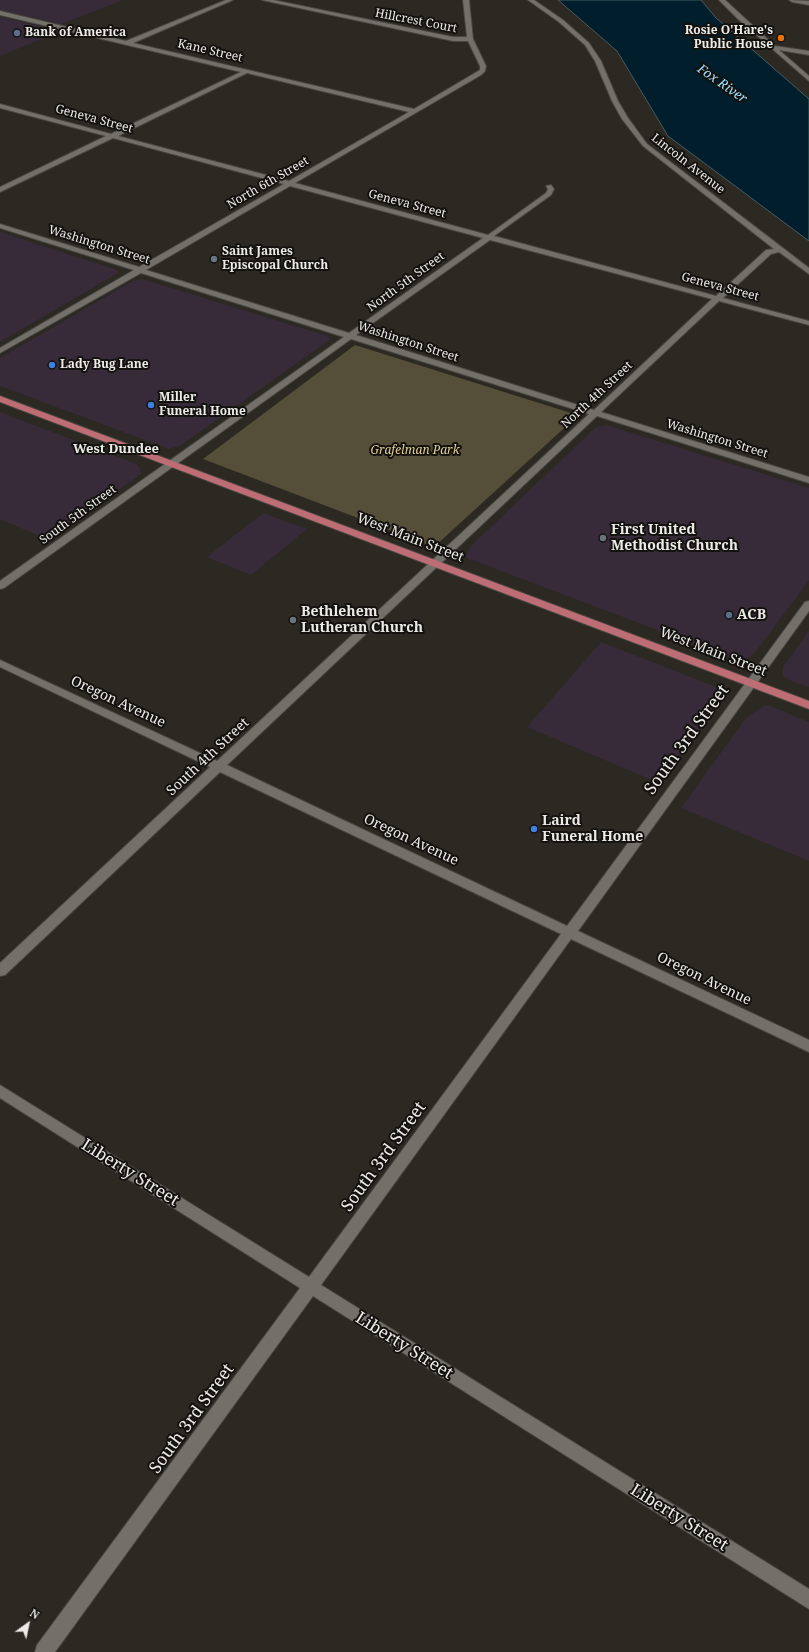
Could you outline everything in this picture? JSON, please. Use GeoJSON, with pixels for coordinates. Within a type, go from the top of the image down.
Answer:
{"type":"FeatureCollection","features":[{"type":"Feature","properties":{"kind":"main road","name":"West Main Street"},"geometry":{"type":"LineString","coordinates":[[0,399],[809,705]]}},
{"type":"Feature","properties":{"kind":"street"},"geometry":{"type":"LineString","coordinates":[[127,43],[230,0]]}},
{"type":"Feature","properties":{"kind":"street","name":"Hillcrest Court"},"geometry":{"type":"LineString","coordinates":[[265,0],[453,39],[470,39]]}},
{"type":"Feature","properties":{"kind":"street","name":"North 6th Street"},"geometry":{"type":"LineString","coordinates":[[0,350],[476,76],[482,71],[484,66],[470,39],[466,0]]}},
{"type":"Feature","properties":{"kind":"street","name":"Lincoln Avenue"},"geometry":{"type":"LineString","coordinates":[[531,0],[561,21],[587,44],[598,61],[622,114],[645,145],[778,250],[809,272]]}},
{"type":"Feature","properties":{"kind":"street"},"geometry":{"type":"LineString","coordinates":[[722,0],[809,80]]}},
{"type":"Feature","properties":{"kind":"street"},"geometry":{"type":"LineString","coordinates":[[792,0],[809,3]]}},
{"type":"Feature","properties":{"kind":"street","name":"Kane Street"},"geometry":{"type":"LineString","coordinates":[[0,13],[414,112]]}},
{"type":"Feature","properties":{"kind":"street"},"geometry":{"type":"LineString","coordinates":[[772,47],[809,53]]}},
{"type":"Feature","properties":{"kind":"street"},"geometry":{"type":"LineString","coordinates":[[0,190],[247,72]]}},
{"type":"Feature","properties":{"kind":"street","name":"Geneva Street"},"geometry":{"type":"LineString","coordinates":[[0,106],[809,323]]}},
{"type":"Feature","properties":{"kind":"street","name":"North 5th Street"},"geometry":{"type":"LineString","coordinates":[[171,464],[549,194],[551,189],[549,186]]}},
{"type":"Feature","properties":{"kind":"street","name":"Washington Street"},"geometry":{"type":"LineString","coordinates":[[0,226],[809,480]]}},
{"type":"Feature","properties":{"kind":"street","name":"North 4th Street"},"geometry":{"type":"LineString","coordinates":[[436,564],[718,298],[769,252],[778,250]]}},
{"type":"Feature","properties":{"kind":"street","name":"South 5th Street"},"geometry":{"type":"LineString","coordinates":[[0,586],[171,464]]}},
{"type":"Feature","properties":{"kind":"street","name":"South 4th Street"},"geometry":{"type":"LineString","coordinates":[[0,971],[436,564]]}},
{"type":"Feature","properties":{"kind":"street","name":"South 3rd Street"},"geometry":{"type":"LineString","coordinates":[[44,1652],[809,604]]}},
{"type":"Feature","properties":{"kind":"street","name":"Oregon Avenue"},"geometry":{"type":"LineString","coordinates":[[0,662],[809,1046]]}},
{"type":"Feature","properties":{"kind":"street","name":"Liberty Street"},"geometry":{"type":"LineString","coordinates":[[0,1091],[809,1600]]}},
{"type":"Feature","properties":{"kind":"shaded area"},"geometry":{"type":"Polygon","coordinates":[[[0,0],[123,0],[61,24],[0,10],[0,0]]]}},
{"type":"Feature","properties":{"kind":"shaded area"},"geometry":{"type":"Polygon","coordinates":[[[0,17],[61,31],[0,56],[0,17]]]}},
{"type":"Feature","properties":{"kind":"shaded area"},"geometry":{"type":"Polygon","coordinates":[[[0,232],[114,269],[118,271],[118,273],[0,342],[0,232]]]}},
{"type":"Feature","properties":{"kind":"shaded area"},"geometry":{"type":"Polygon","coordinates":[[[142,279],[324,335],[331,339],[181,445],[169,449],[0,386],[0,358],[133,281],[142,279]]]}},
{"type":"Feature","properties":{"kind":"shaded area"},"geometry":{"type":"Polygon","coordinates":[[[0,412],[136,464],[140,468],[141,473],[48,540],[0,519],[0,412]]]}},
{"type":"Feature","properties":{"kind":"shaded area"},"geometry":{"type":"Polygon","coordinates":[[[606,425],[809,488],[809,580],[757,650],[747,659],[741,661],[734,659],[467,558],[466,555],[472,545],[596,427],[606,425]]]}},
{"type":"Feature","properties":{"kind":"shaded area"},"geometry":{"type":"Polygon","coordinates":[[[263,513],[307,529],[251,575],[207,557],[263,513]]]}},
{"type":"Feature","properties":{"kind":"shaded area"},"geometry":{"type":"Polygon","coordinates":[[[809,631],[809,687],[793,682],[783,676],[783,667],[809,631]]]}},
{"type":"Feature","properties":{"kind":"shaded area"},"geometry":{"type":"Polygon","coordinates":[[[601,642],[716,687],[721,691],[716,706],[659,783],[527,727],[601,642]]]}},
{"type":"Feature","properties":{"kind":"shaded area"},"geometry":{"type":"Polygon","coordinates":[[[763,706],[770,706],[809,722],[809,861],[681,808],[746,718],[763,706]]]}},
{"type":"Feature","properties":{"kind":"green space","name":"Grafelman Park"},"geometry":{"type":"Polygon","coordinates":[[[355,345],[571,413],[574,416],[573,420],[434,547],[203,459],[355,345]]]}},
{"type":"Feature","properties":{"kind":"water","name":"Fox River"},"geometry":{"type":"Polygon","coordinates":[[[558,0],[701,0],[716,18],[809,99],[809,241],[668,136],[617,51],[558,0]]]}},
{"type":"Feature","properties":{"kind":"place","name":"Bank of America"},"geometry":{"type":"Point","coordinates":[17,33]}},
{"type":"Feature","properties":{"kind":"place","name":"Rosie O'Hare's Public House"},"geometry":{"type":"Point","coordinates":[781,38]}},
{"type":"Feature","properties":{"kind":"place","name":"Saint James Episcopal Church"},"geometry":{"type":"Point","coordinates":[214,259]}},
{"type":"Feature","properties":{"kind":"place","name":"Lady Bug Lane"},"geometry":{"type":"Point","coordinates":[52,365]}},
{"type":"Feature","properties":{"kind":"place","name":"Miller Funeral Home"},"geometry":{"type":"Point","coordinates":[151,405]}},
{"type":"Feature","properties":{"kind":"place","name":"First United Methodist Church"},"geometry":{"type":"Point","coordinates":[603,538]}},
{"type":"Feature","properties":{"kind":"place","name":"ACB"},"geometry":{"type":"Point","coordinates":[729,615]}},
{"type":"Feature","properties":{"kind":"place","name":"Bethlehem Lutheran Church"},"geometry":{"type":"Point","coordinates":[293,620]}},
{"type":"Feature","properties":{"kind":"place","name":"Laird Funeral Home"},"geometry":{"type":"Point","coordinates":[534,829]}},
{"type":"Feature","properties":{"kind":"district","name":"West Dundee"},"geometry":{"type":"Point","coordinates":[116,449]}}]}
